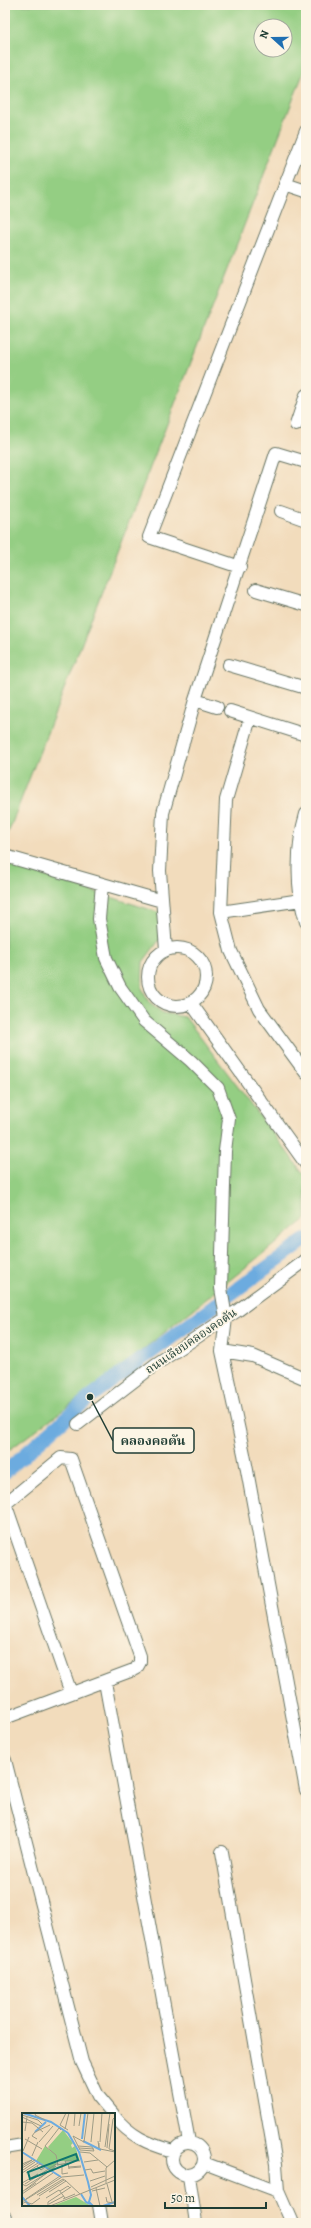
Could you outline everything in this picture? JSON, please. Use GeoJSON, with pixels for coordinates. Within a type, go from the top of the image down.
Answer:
{"type":"FeatureCollection","features":[{"type":"Feature","properties":{"kind":"street"},"geometry":{"type":"LineString","coordinates":[[240,568],[149,537],[306,131]]}},
{"type":"Feature","properties":{"kind":"street"},"geometry":{"type":"LineString","coordinates":[[285,184],[306,191]]}},
{"type":"Feature","properties":{"kind":"street"},"geometry":{"type":"LineString","coordinates":[[296,425],[306,395]]}},
{"type":"Feature","properties":{"kind":"street"},"geometry":{"type":"LineString","coordinates":[[166,950],[160,871],[163,813],[195,700],[240,568],[276,453],[306,462]]}},
{"type":"Feature","properties":{"kind":"street"},"geometry":{"type":"LineString","coordinates":[[281,512],[306,520]]}},
{"type":"Feature","properties":{"kind":"street"},"geometry":{"type":"LineString","coordinates":[[256,590],[306,605]]}},
{"type":"Feature","properties":{"kind":"street"},"geometry":{"type":"LineString","coordinates":[[229,665],[306,688]]}},
{"type":"Feature","properties":{"kind":"street"},"geometry":{"type":"LineString","coordinates":[[195,700],[217,707]]}},
{"type":"Feature","properties":{"kind":"street"},"geometry":{"type":"LineString","coordinates":[[230,711],[306,736]]}},
{"type":"Feature","properties":{"kind":"street"},"geometry":{"type":"LineString","coordinates":[[250,718],[226,800],[221,912],[231,951],[259,1009],[306,1073]]}},
{"type":"Feature","properties":{"kind":"street"},"geometry":{"type":"LineString","coordinates":[[305,821],[299,862],[301,900],[306,922]]}},
{"type":"Feature","properties":{"kind":"street"},"geometry":{"type":"LineString","coordinates":[[5,856],[162,901]]}},
{"type":"Feature","properties":{"kind":"street"},"geometry":{"type":"LineString","coordinates":[[102,884],[99,919],[104,950],[106,958],[120,986],[144,1021],[191,1061],[218,1088],[229,1119],[225,1151],[221,1288],[224,1313],[222,1350],[244,1454],[306,1790]]}},
{"type":"Feature","properties":{"kind":"street"},"geometry":{"type":"LineString","coordinates":[[221,912],[301,900]]}},
{"type":"Feature","properties":{"kind":"street"},"geometry":{"type":"LineString","coordinates":[[179,948],[191,951],[200,960],[205,971],[205,983],[200,995],[190,1003],[175,1007],[160,1002],[150,989],[147,974],[151,964],[154,959],[166,950],[179,948]]}},
{"type":"Feature","properties":{"kind":"street"},"geometry":{"type":"LineString","coordinates":[[190,1003],[306,1164]]}},
{"type":"Feature","properties":{"kind":"street","name":"ถนนเลียบคลองคอตัน"},"geometry":{"type":"LineString","coordinates":[[78,1424],[224,1313],[306,1260]]}},
{"type":"Feature","properties":{"kind":"street"},"geometry":{"type":"LineString","coordinates":[[222,1350],[253,1356],[306,1379]]}},
{"type":"Feature","properties":{"kind":"street"},"geometry":{"type":"LineString","coordinates":[[5,1718],[136,1669],[140,1662],[140,1656],[71,1459],[61,1458],[5,1503],[71,1693]]}},
{"type":"Feature","properties":{"kind":"street"},"geometry":{"type":"LineString","coordinates":[[104,1682],[189,2142]]}},
{"type":"Feature","properties":{"kind":"street"},"geometry":{"type":"LineString","coordinates":[[5,1760],[82,2062],[98,2096],[111,2113]]}},
{"type":"Feature","properties":{"kind":"street"},"geometry":{"type":"LineString","coordinates":[[222,1852],[276,2164],[278,2191],[292,2223]]}},
{"type":"Feature","properties":{"kind":"street"},"geometry":{"type":"LineString","coordinates":[[118,2127],[148,2144],[173,2151]]}},
{"type":"Feature","properties":{"kind":"street"},"geometry":{"type":"LineString","coordinates":[[189,2142],[198,2146],[203,2153],[204,2163],[196,2174],[189,2176],[180,2174],[173,2168],[171,2159],[173,2151],[180,2144],[189,2142]]}},
{"type":"Feature","properties":{"kind":"street"},"geometry":{"type":"LineString","coordinates":[[5,2148],[22,2145]]}},
{"type":"Feature","properties":{"kind":"street"},"geometry":{"type":"LineString","coordinates":[[204,2163],[278,2191]]}},
{"type":"Feature","properties":{"kind":"street"},"geometry":{"type":"LineString","coordinates":[[189,2176],[196,2223]]}},
{"type":"Feature","properties":{"kind":"street"},"geometry":{"type":"LineString","coordinates":[[99,2206],[102,2223]]}},
{"type":"Feature","properties":{"kind":"street"},"geometry":{"type":"LineString","coordinates":[[5,2217],[6,2223]]}},
{"type":"Feature","properties":{"kind":"green space"},"geometry":{"type":"Polygon","coordinates":[[[5,5],[306,5],[306,66],[7,836],[5,836],[5,5]]]}},
{"type":"Feature","properties":{"kind":"green space"},"geometry":{"type":"Polygon","coordinates":[[[5,865],[17,867],[161,913],[160,939],[143,962],[142,988],[149,1003],[163,1013],[185,1017],[306,1177],[306,1219],[130,1360],[5,1453],[5,865]]]}},
{"type":"Feature","properties":{"kind":"waterway"},"geometry":{"type":"LineString","coordinates":[[5,1472],[90,1397],[306,1239]]}},
{"type":"Feature","properties":{"kind":"place","name":"คลองคอตัน"},"geometry":{"type":"Point","coordinates":[90,1397]}}]}
